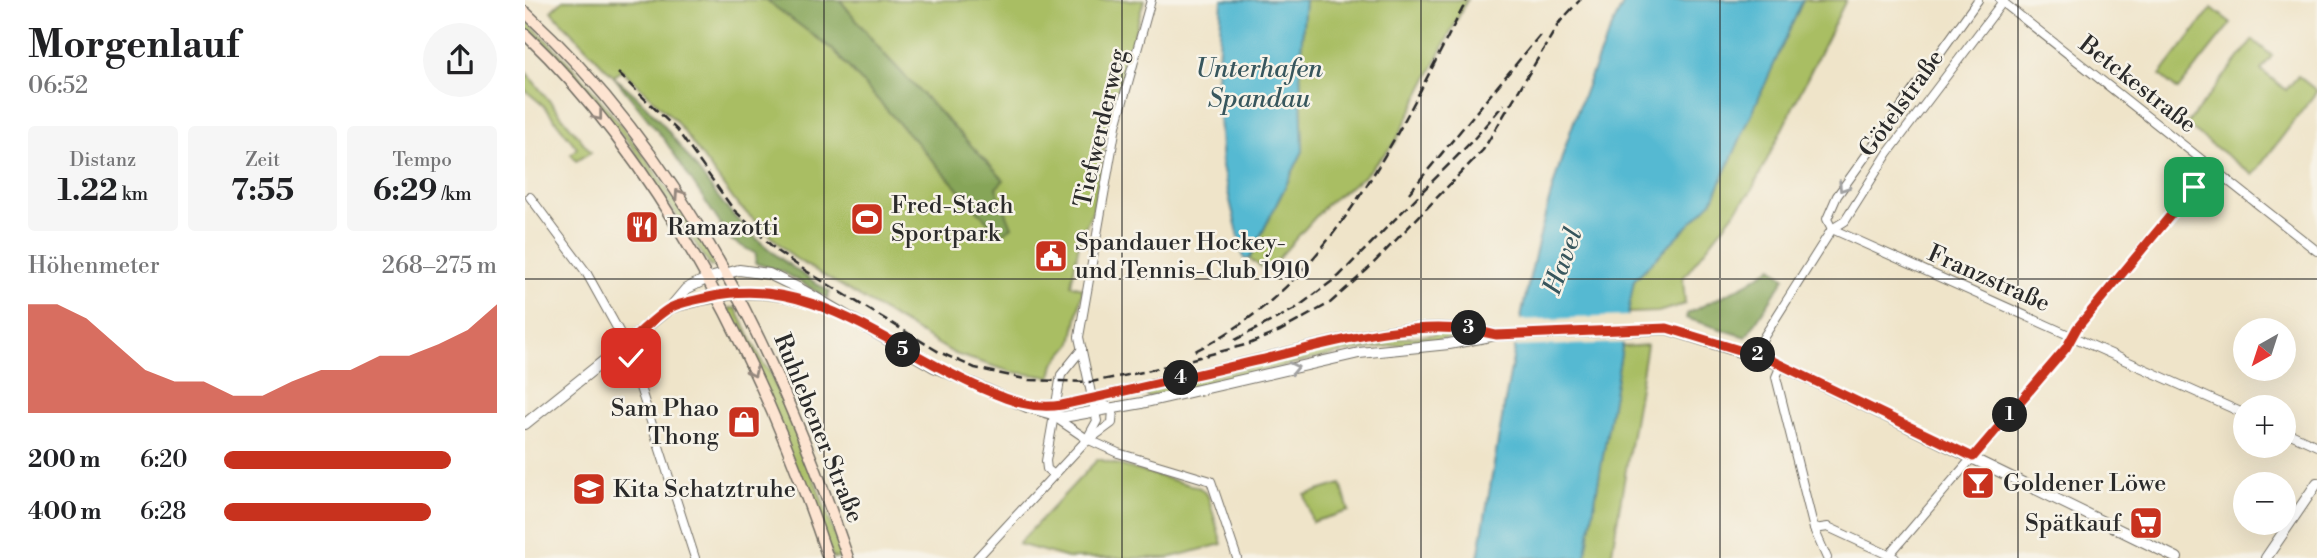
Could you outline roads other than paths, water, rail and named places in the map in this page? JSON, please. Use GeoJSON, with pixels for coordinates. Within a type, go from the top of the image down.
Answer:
{"type":"FeatureCollection","features":[{"type":"Feature","properties":{"kind":"main road","name":"Ruhlebener Straße"},"geometry":{"type":"LineString","coordinates":[[525,12],[594,84],[633,130],[688,208],[727,273],[798,424],[848,558]]}},
{"type":"Feature","properties":{"kind":"main road","name":"Ruhlebener Straße"},"geometry":{"type":"LineString","coordinates":[[525,34],[574,87],[619,144],[706,279],[782,438],[828,558]]}},
{"type":"Feature","properties":{"kind":"street","name":"Tiefwerderweg"},"geometry":{"type":"LineString","coordinates":[[1087,439],[1097,421],[1079,337],[1116,127],[1151,0]]}},
{"type":"Feature","properties":{"kind":"street","name":"Götelstraße"},"geometry":{"type":"LineString","coordinates":[[1832,229],[1827,219],[1837,196],[1978,0]]}},
{"type":"Feature","properties":{"kind":"street","name":"Götelstraße"},"geometry":{"type":"LineString","coordinates":[[1753,354],[1832,229],[1845,221],[1888,153],[2002,1]]}},
{"type":"Feature","properties":{"kind":"street","name":"Betckestraße"},"geometry":{"type":"LineString","coordinates":[[2002,1],[2317,251]]}},
{"type":"Feature","properties":{"kind":"street"},"geometry":{"type":"LineString","coordinates":[[1814,529],[1828,527],[1892,557],[2066,348],[2072,336],[2211,166]]}},
{"type":"Feature","properties":{"kind":"street"},"geometry":{"type":"LineString","coordinates":[[530,197],[586,272],[627,344],[695,558]]}},
{"type":"Feature","properties":{"kind":"street","name":"Franzstraße"},"geometry":{"type":"LineString","coordinates":[[1832,229],[2233,409]]}},
{"type":"Feature","properties":{"kind":"street"},"geometry":{"type":"LineString","coordinates":[[525,424],[670,308],[686,289],[706,279],[747,270],[769,274],[934,367],[1027,407],[1054,411],[1096,412],[1338,357],[1496,335],[1667,328],[1781,365],[2177,558]]}},
{"type":"Feature","properties":{"kind":"street"},"geometry":{"type":"LineString","coordinates":[[670,308],[715,295],[764,291],[829,307]]}},
{"type":"Feature","properties":{"kind":"street"},"geometry":{"type":"LineString","coordinates":[[1054,411],[1094,398],[1345,340],[1446,328],[1471,328],[1496,335]]}},
{"type":"Feature","properties":{"kind":"street"},"geometry":{"type":"LineString","coordinates":[[1053,474],[1048,471],[1046,461],[1061,375],[1082,349]]}},
{"type":"Feature","properties":{"kind":"street"},"geometry":{"type":"LineString","coordinates":[[1781,365],[1776,377],[1814,529],[1827,558]]}},
{"type":"Feature","properties":{"kind":"street"},"geometry":{"type":"LineString","coordinates":[[1094,398],[1113,409]]}},
{"type":"Feature","properties":{"kind":"street","name":"Tiefwerderweg"},"geometry":{"type":"LineString","coordinates":[[977,558],[1087,439],[1112,423],[1113,409]]}},
{"type":"Feature","properties":{"kind":"street"},"geometry":{"type":"LineString","coordinates":[[1054,411],[1087,439],[1118,453],[1211,481],[1237,558]]}},
{"type":"Feature","properties":{"kind":"street"},"geometry":{"type":"LineString","coordinates":[[2296,436],[2317,446]]}},
{"type":"Feature","properties":{"kind":"street"},"geometry":{"type":"LineString","coordinates":[[2266,558],[2317,483]]}},
{"type":"Feature","properties":{"kind":"water","name":"Unterhafen Spandau"},"geometry":{"type":"Polygon","coordinates":[[[1222,0],[1305,0],[1300,65],[1303,151],[1249,259],[1244,259],[1222,167],[1217,78],[1222,0]]]}},
{"type":"Feature","properties":{"kind":"water","name":"Havel"},"geometry":{"type":"Polygon","coordinates":[[[1625,0],[1803,0],[1712,202],[1634,280],[1585,558],[1478,558],[1516,344],[1549,202],[1570,133],[1595,66],[1625,0]]]}},
{"type":"Feature","properties":{"kind":"railway"},"geometry":{"type":"LineString","coordinates":[[1195,351],[1244,322],[1287,286],[1324,245],[1358,199],[1388,151],[1467,0]]}},
{"type":"Feature","properties":{"kind":"railway"},"geometry":{"type":"LineString","coordinates":[[1556,26],[1580,0]]}},
{"type":"Feature","properties":{"kind":"railway"},"geometry":{"type":"LineString","coordinates":[[618,73],[677,130],[733,209],[778,252],[806,271],[939,352],[975,368],[1029,380],[1091,382],[1143,372],[1249,344],[1280,331],[1330,303],[1368,269],[1483,150],[1561,20]]}},
{"type":"Feature","properties":{"kind":"railway"},"geometry":{"type":"LineString","coordinates":[[1409,193],[1540,35]]}},
{"type":"Feature","properties":{"kind":"railway"},"geometry":{"type":"LineString","coordinates":[[1235,340],[1295,309],[1339,276],[1472,141],[1504,104]]}},
{"type":"Feature","properties":{"kind":"place","name":"Fred-Stach Sportpark"},"geometry":{"type":"Point","coordinates":[867,219]}},
{"type":"Feature","properties":{"kind":"place","name":"Ramazotti"},"geometry":{"type":"Point","coordinates":[642,227]}},
{"type":"Feature","properties":{"kind":"place","name":"Spandauer Hockey- und Tennis-Club 1910"},"geometry":{"type":"Point","coordinates":[1051,256]}},
{"type":"Feature","properties":{"kind":"place","name":"Sam Phao Thong"},"geometry":{"type":"Point","coordinates":[744,422]}},
{"type":"Feature","properties":{"kind":"place","name":"Goldener Löwe"},"geometry":{"type":"Point","coordinates":[1978,483]}},
{"type":"Feature","properties":{"kind":"place","name":"Kita Schatztruhe"},"geometry":{"type":"Point","coordinates":[589,489]}},
{"type":"Feature","properties":{"kind":"place","name":"Spätkauf"},"geometry":{"type":"Point","coordinates":[2146,523]}}]}
